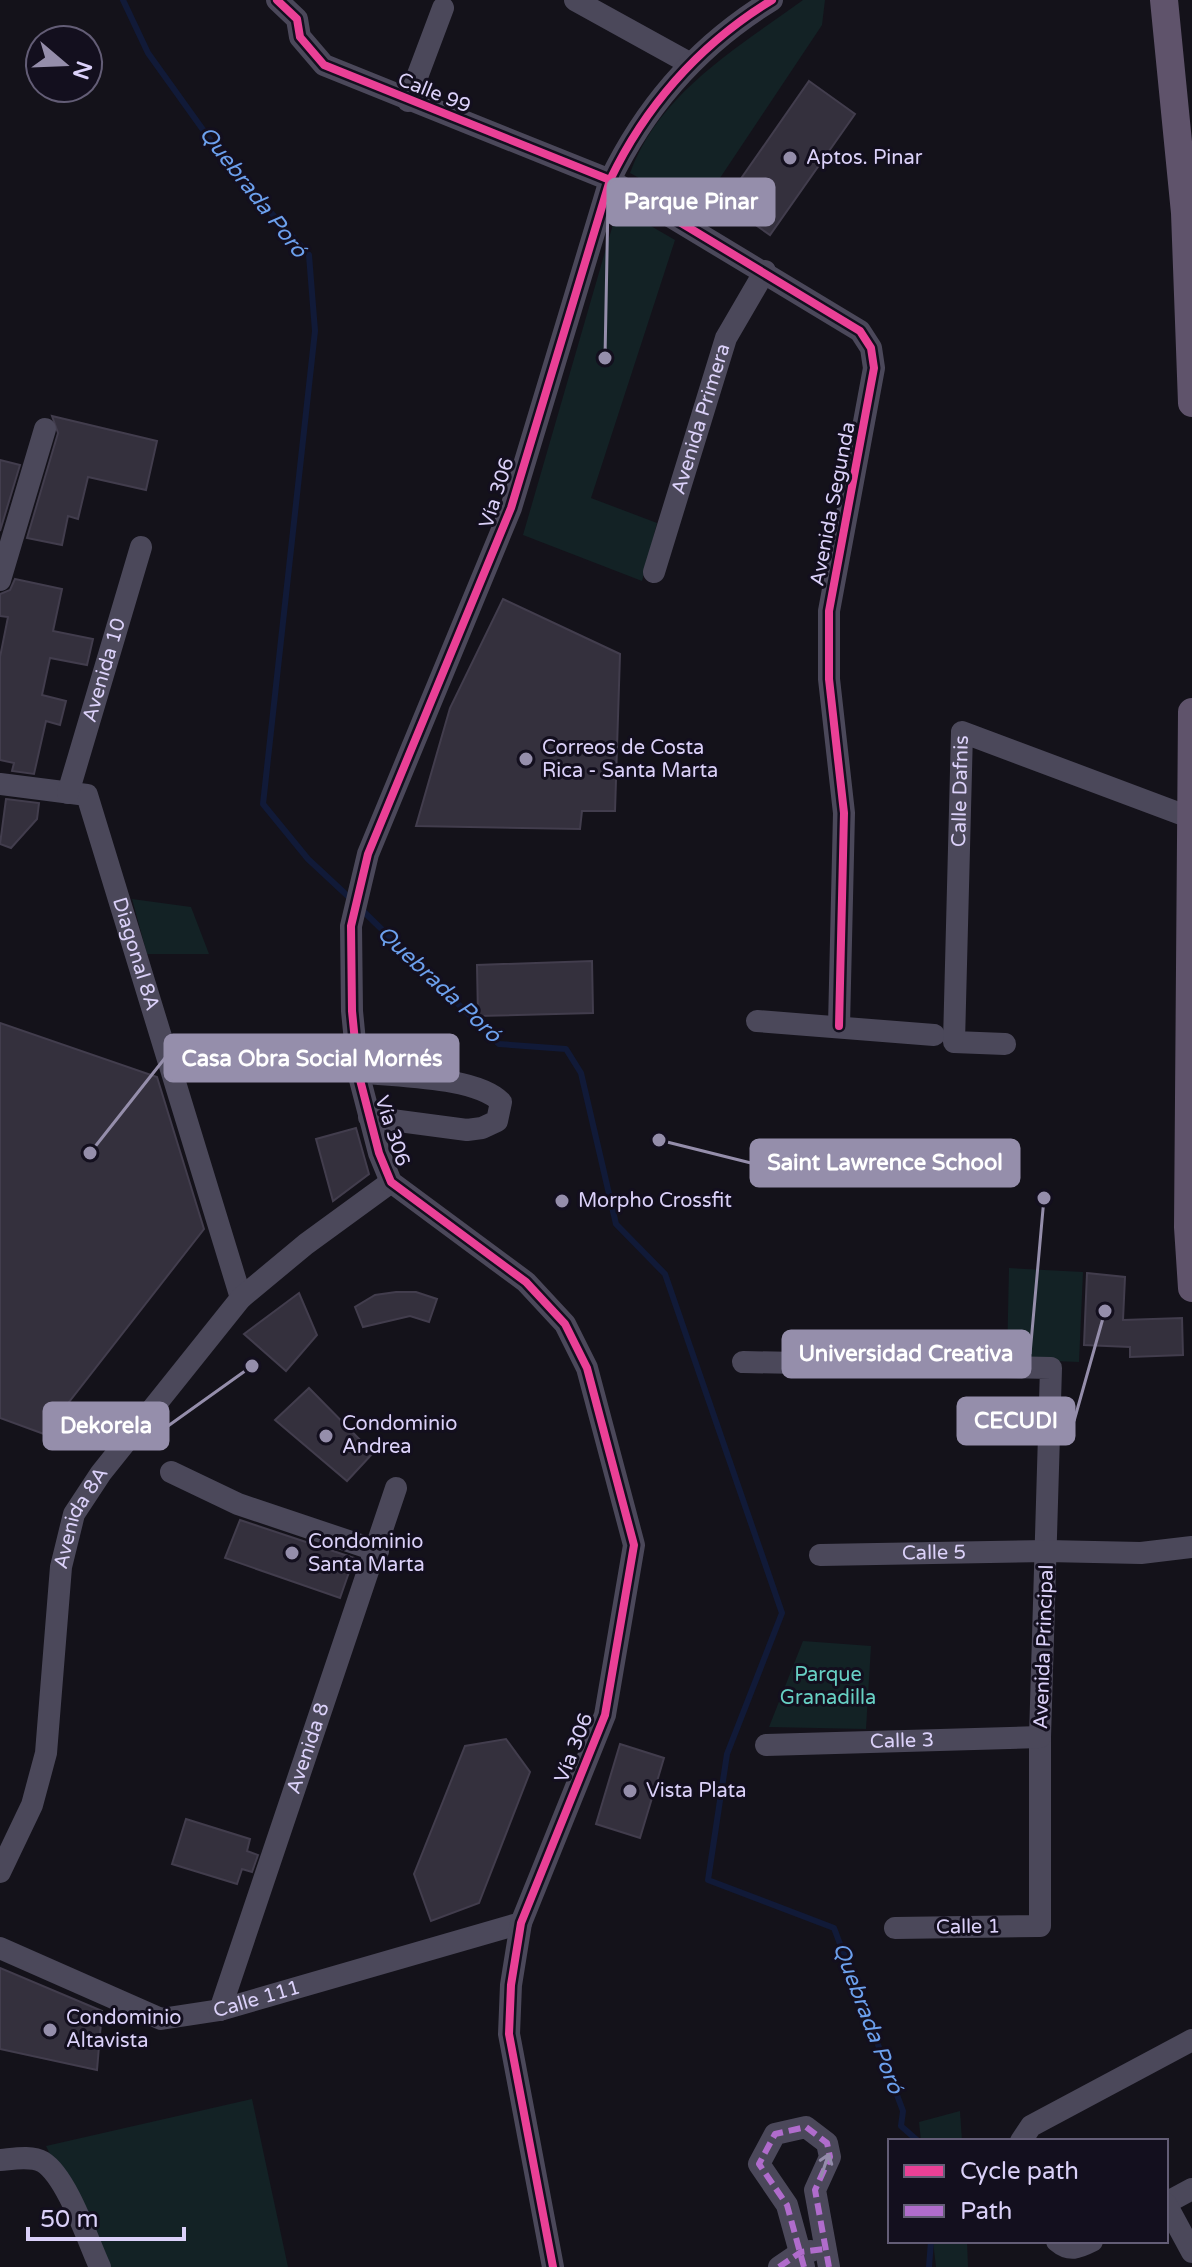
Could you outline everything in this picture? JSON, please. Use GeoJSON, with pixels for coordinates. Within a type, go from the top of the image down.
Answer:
{"type":"FeatureCollection","features":[{"type":"Feature","properties":{"kind":"main road"},"geometry":{"type":"LineString","coordinates":[[1164,0],[1169,23],[1185,213],[1192,403]]}},
{"type":"Feature","properties":{"kind":"main road"},"geometry":{"type":"LineString","coordinates":[[1192,712],[1188,1227],[1192,1288]]}},
{"type":"Feature","properties":{"kind":"street","name":"Calle 99"},"geometry":{"type":"LineString","coordinates":[[277,0],[297,8],[300,37],[324,65],[610,180]]}},
{"type":"Feature","properties":{"kind":"street"},"geometry":{"type":"LineString","coordinates":[[575,0],[689,63]]}},
{"type":"Feature","properties":{"kind":"street","name":"Vía 306"},"geometry":{"type":"LineString","coordinates":[[553,2267],[509,2034],[511,1985],[521,1923],[605,1715],[634,1545],[587,1368],[565,1324],[526,1282],[391,1182],[358,1072],[352,1011],[351,926],[357,887],[426,707],[511,508],[610,180],[632,134],[689,63],[772,0]]}},
{"type":"Feature","properties":{"kind":"street"},"geometry":{"type":"LineString","coordinates":[[408,101],[443,8]]}},
{"type":"Feature","properties":{"kind":"street","name":"Avenida Segunda"},"geometry":{"type":"LineString","coordinates":[[610,180],[860,331],[871,348],[874,368],[829,611],[829,679],[844,813],[839,1026]]}},
{"type":"Feature","properties":{"kind":"street","name":"Avenida Primera"},"geometry":{"type":"LineString","coordinates":[[654,572],[726,338],[765,271]]}},
{"type":"Feature","properties":{"kind":"street"},"geometry":{"type":"LineString","coordinates":[[0,580],[45,429]]}},
{"type":"Feature","properties":{"kind":"street","name":"Avenida 10"},"geometry":{"type":"LineString","coordinates":[[78,794],[141,547]]}},
{"type":"Feature","properties":{"kind":"street","name":"Calle Dafnis"},"geometry":{"type":"LineString","coordinates":[[1005,1044],[954,1042],[962,732],[1189,817]]}},
{"type":"Feature","properties":{"kind":"street"},"geometry":{"type":"LineString","coordinates":[[0,784],[78,794]]}},
{"type":"Feature","properties":{"kind":"street","name":"Diagonal 8A"},"geometry":{"type":"LineString","coordinates":[[78,794],[241,1298]]}},
{"type":"Feature","properties":{"kind":"street"},"geometry":{"type":"LineString","coordinates":[[757,1021],[934,1035]]}},
{"type":"Feature","properties":{"kind":"street"},"geometry":{"type":"LineString","coordinates":[[358,1072],[489,1090],[501,1102],[497,1121],[467,1130],[369,1117]]}},
{"type":"Feature","properties":{"kind":"street","name":"Avenida 8A"},"geometry":{"type":"LineString","coordinates":[[0,1872],[32,1805],[46,1753],[61,1567],[74,1514],[101,1473],[241,1298],[306,1244],[391,1182]]}},
{"type":"Feature","properties":{"kind":"street","name":"Avenida Principal"},"geometry":{"type":"LineString","coordinates":[[743,1362],[1051,1368],[1040,1737],[1040,1926]]}},
{"type":"Feature","properties":{"kind":"street"},"geometry":{"type":"LineString","coordinates":[[171,1472],[238,1504],[378,1551]]}},
{"type":"Feature","properties":{"kind":"street","name":"Avenida 8"},"geometry":{"type":"LineString","coordinates":[[220,2010],[378,1551],[396,1488]]}},
{"type":"Feature","properties":{"kind":"street","name":"Calle 5"},"geometry":{"type":"LineString","coordinates":[[820,1555],[1047,1551],[1141,1553],[1192,1547]]}},
{"type":"Feature","properties":{"kind":"street","name":"Calle 3"},"geometry":{"type":"LineString","coordinates":[[766,1745],[1040,1737]]}},
{"type":"Feature","properties":{"kind":"street","name":"Calle 111"},"geometry":{"type":"LineString","coordinates":[[0,1948],[161,2019],[220,2010],[521,1923]]}},
{"type":"Feature","properties":{"kind":"street","name":"Calle 1"},"geometry":{"type":"LineString","coordinates":[[895,1928],[1040,1926]]}},
{"type":"Feature","properties":{"kind":"street"},"geometry":{"type":"LineString","coordinates":[[1022,2139],[1031,2126],[1192,2041]]}},
{"type":"Feature","properties":{"kind":"street"},"geometry":{"type":"LineString","coordinates":[[779,2267],[802,2260],[826,2258],[815,2190],[830,2157],[827,2143],[806,2127],[775,2134],[759,2164],[787,2205],[802,2260]]}},
{"type":"Feature","properties":{"kind":"street"},"geometry":{"type":"LineString","coordinates":[[0,2160],[28,2158],[43,2161],[58,2176],[100,2267]]}},
{"type":"Feature","properties":{"kind":"street"},"geometry":{"type":"LineString","coordinates":[[1168,2203],[1192,2189]]}},
{"type":"Feature","properties":{"kind":"street"},"geometry":{"type":"LineString","coordinates":[[1168,2208],[1192,2252]]}},
{"type":"Feature","properties":{"kind":"street"},"geometry":{"type":"LineString","coordinates":[[1059,2243],[1076,2249],[1088,2243]]}},
{"type":"Feature","properties":{"kind":"green space"},"geometry":{"type":"Polygon","coordinates":[[[803,0],[825,0],[822,25],[698,211],[630,173],[643,145],[680,96],[727,55],[803,0]]]}},
{"type":"Feature","properties":{"kind":"green space"},"geometry":{"type":"Polygon","coordinates":[[[618,207],[675,240],[591,498],[657,523],[642,581],[523,535],[618,207]]]}},
{"type":"Feature","properties":{"kind":"green space"},"geometry":{"type":"Polygon","coordinates":[[[132,899],[191,907],[209,954],[147,954],[132,899]]]}},
{"type":"Feature","properties":{"kind":"green space"},"geometry":{"type":"Polygon","coordinates":[[[1009,1268],[1083,1272],[1079,1362],[1007,1359],[1009,1268]]]}},
{"type":"Feature","properties":{"kind":"green space","name":"Parque Granadilla"},"geometry":{"type":"Polygon","coordinates":[[[803,1641],[871,1646],[866,1729],[769,1727],[803,1641]]]}},
{"type":"Feature","properties":{"kind":"green space"},"geometry":{"type":"Polygon","coordinates":[[[252,2099],[288,2267],[105,2267],[46,2146],[252,2099]]]}},
{"type":"Feature","properties":{"kind":"green space"},"geometry":{"type":"Polygon","coordinates":[[[960,2111],[962,2139],[921,2139],[919,2122],[960,2111]]]}},
{"type":"Feature","properties":{"kind":"green space"},"geometry":{"type":"Polygon","coordinates":[[[933,2243],[967,2243],[968,2267],[936,2267],[933,2243]]]}},
{"type":"Feature","properties":{"kind":"building","name":"Aptos. Pinar"},"geometry":{"type":"Polygon","coordinates":[[[809,81],[855,114],[770,235],[724,203],[809,81]]]}},
{"type":"Feature","properties":{"kind":"building"},"geometry":{"type":"Polygon","coordinates":[[[52,416],[157,441],[146,490],[88,477],[78,519],[68,516],[62,545],[27,538],[58,433],[52,416]]]}},
{"type":"Feature","properties":{"kind":"building"},"geometry":{"type":"Polygon","coordinates":[[[0,460],[20,465],[0,531],[0,460]]]}},
{"type":"Feature","properties":{"kind":"building"},"geometry":{"type":"Polygon","coordinates":[[[15,579],[62,589],[53,631],[93,639],[87,665],[50,658],[42,695],[66,701],[60,725],[46,721],[34,774],[12,771],[14,763],[0,760],[0,657],[8,617],[0,616],[0,594],[10,590],[15,579]]]}},
{"type":"Feature","properties":{"kind":"building","name":"Correos de Costa Rica - Santa Marta"},"geometry":{"type":"Polygon","coordinates":[[[503,599],[620,654],[615,811],[582,811],[580,829],[416,826],[450,708],[503,599]]]}},
{"type":"Feature","properties":{"kind":"building"},"geometry":{"type":"Polygon","coordinates":[[[6,799],[39,803],[37,819],[11,848],[0,844],[6,799]]]}},
{"type":"Feature","properties":{"kind":"building"},"geometry":{"type":"Polygon","coordinates":[[[592,961],[593,1013],[478,1016],[477,965],[592,961]]]}},
{"type":"Feature","properties":{"kind":"building"},"geometry":{"type":"Polygon","coordinates":[[[0,1023],[157,1077],[204,1229],[44,1434],[0,1418],[0,1023]]]}},
{"type":"Feature","properties":{"kind":"building"},"geometry":{"type":"Polygon","coordinates":[[[356,1128],[369,1174],[333,1201],[316,1139],[356,1128]]]}},
{"type":"Feature","properties":{"kind":"building"},"geometry":{"type":"Polygon","coordinates":[[[1087,1273],[1125,1277],[1123,1320],[1182,1318],[1183,1355],[1130,1357],[1130,1347],[1084,1345],[1087,1273]]]}},
{"type":"Feature","properties":{"kind":"building"},"geometry":{"type":"Polygon","coordinates":[[[416,1292],[437,1299],[429,1322],[410,1316],[363,1327],[355,1307],[375,1295],[416,1292]]]}},
{"type":"Feature","properties":{"kind":"building"},"geometry":{"type":"Polygon","coordinates":[[[299,1293],[317,1335],[286,1371],[244,1334],[299,1293]]]}},
{"type":"Feature","properties":{"kind":"building","name":"Condominio Andrea"},"geometry":{"type":"Polygon","coordinates":[[[309,1388],[373,1453],[347,1481],[275,1420],[309,1388]]]}},
{"type":"Feature","properties":{"kind":"building","name":"Condominio Santa Marta"},"geometry":{"type":"Polygon","coordinates":[[[240,1520],[354,1558],[340,1598],[225,1558],[240,1520]]]}},
{"type":"Feature","properties":{"kind":"building"},"geometry":{"type":"Polygon","coordinates":[[[506,1739],[530,1772],[479,1903],[431,1921],[414,1874],[465,1746],[506,1739]]]}},
{"type":"Feature","properties":{"kind":"building","name":"Vista Plata"},"geometry":{"type":"Polygon","coordinates":[[[620,1744],[664,1758],[640,1838],[596,1824],[620,1744]]]}},
{"type":"Feature","properties":{"kind":"building"},"geometry":{"type":"Polygon","coordinates":[[[186,1819],[250,1839],[247,1851],[258,1855],[252,1872],[242,1869],[237,1884],[172,1864],[186,1819]]]}},
{"type":"Feature","properties":{"kind":"building","name":"Condominio Altavista"},"geometry":{"type":"Polygon","coordinates":[[[0,1968],[102,2011],[97,2070],[0,2049],[0,1968]]]}},
{"type":"Feature","properties":{"kind":"waterway","name":"Quebrada Poró"},"geometry":{"type":"LineString","coordinates":[[123,0],[148,53],[229,166],[309,255],[315,331],[263,804],[308,859],[352,900]]}},
{"type":"Feature","properties":{"kind":"waterway","name":"Quebrada Poró"},"geometry":{"type":"LineString","coordinates":[[360,908],[499,1044],[566,1049],[581,1073],[616,1224],[665,1274],[782,1613],[727,1754],[708,1880],[834,1928],[903,2111],[901,2126],[916,2139]]}},
{"type":"Feature","properties":{"kind":"waterway","name":"Quebrada Poró"},"geometry":{"type":"LineString","coordinates":[[929,2267],[931,2243]]}},
{"type":"Feature","properties":{"kind":"marked path"},"geometry":{"type":"LineString","coordinates":[[804,2267],[787,2205],[759,2164],[775,2134],[806,2127],[827,2143],[830,2157],[815,2190],[829,2267]]}},
{"type":"Feature","properties":{"kind":"marked path"},"geometry":{"type":"LineString","coordinates":[[779,2267],[801,2252],[824,2249]]}},
{"type":"Feature","properties":{"kind":"cycle path"},"geometry":{"type":"LineString","coordinates":[[277,0],[297,19],[300,37],[324,65],[610,180],[860,331],[871,348],[874,368],[829,611],[829,679],[844,813],[839,1026]]}},
{"type":"Feature","properties":{"kind":"cycle path"},"geometry":{"type":"LineString","coordinates":[[553,2267],[509,2034],[511,1985],[521,1923],[605,1715],[634,1545],[587,1368],[565,1324],[526,1282],[391,1182],[379,1153],[358,1072],[352,1011],[351,926],[368,854],[511,508],[610,180],[640,126],[678,78],[721,36],[772,0]]}},
{"type":"Feature","properties":{"kind":"place","name":"Aptos. Pinar"},"geometry":{"type":"Point","coordinates":[790,158]}},
{"type":"Feature","properties":{"kind":"place","name":"Parque Pinar"},"geometry":{"type":"Point","coordinates":[605,358]}},
{"type":"Feature","properties":{"kind":"place","name":"Correos de Costa Rica - Santa Marta"},"geometry":{"type":"Point","coordinates":[526,759]}},
{"type":"Feature","properties":{"kind":"place","name":"Saint Lawrence School"},"geometry":{"type":"Point","coordinates":[659,1140]}},
{"type":"Feature","properties":{"kind":"place","name":"Casa Obra Social Mornés"},"geometry":{"type":"Point","coordinates":[90,1153]}},
{"type":"Feature","properties":{"kind":"place","name":"Universidad Creativa"},"geometry":{"type":"Point","coordinates":[1044,1198]}},
{"type":"Feature","properties":{"kind":"place","name":"Morpho Crossfit"},"geometry":{"type":"Point","coordinates":[562,1201]}},
{"type":"Feature","properties":{"kind":"place","name":"CECUDI"},"geometry":{"type":"Point","coordinates":[1105,1311]}},
{"type":"Feature","properties":{"kind":"place","name":"Dekorela"},"geometry":{"type":"Point","coordinates":[252,1366]}},
{"type":"Feature","properties":{"kind":"place","name":"Condominio Andrea"},"geometry":{"type":"Point","coordinates":[326,1436]}},
{"type":"Feature","properties":{"kind":"place","name":"Condominio Santa Marta"},"geometry":{"type":"Point","coordinates":[292,1553]}},
{"type":"Feature","properties":{"kind":"place","name":"Vista Plata"},"geometry":{"type":"Point","coordinates":[630,1791]}},
{"type":"Feature","properties":{"kind":"place","name":"Condominio Altavista"},"geometry":{"type":"Point","coordinates":[50,2030]}}]}
